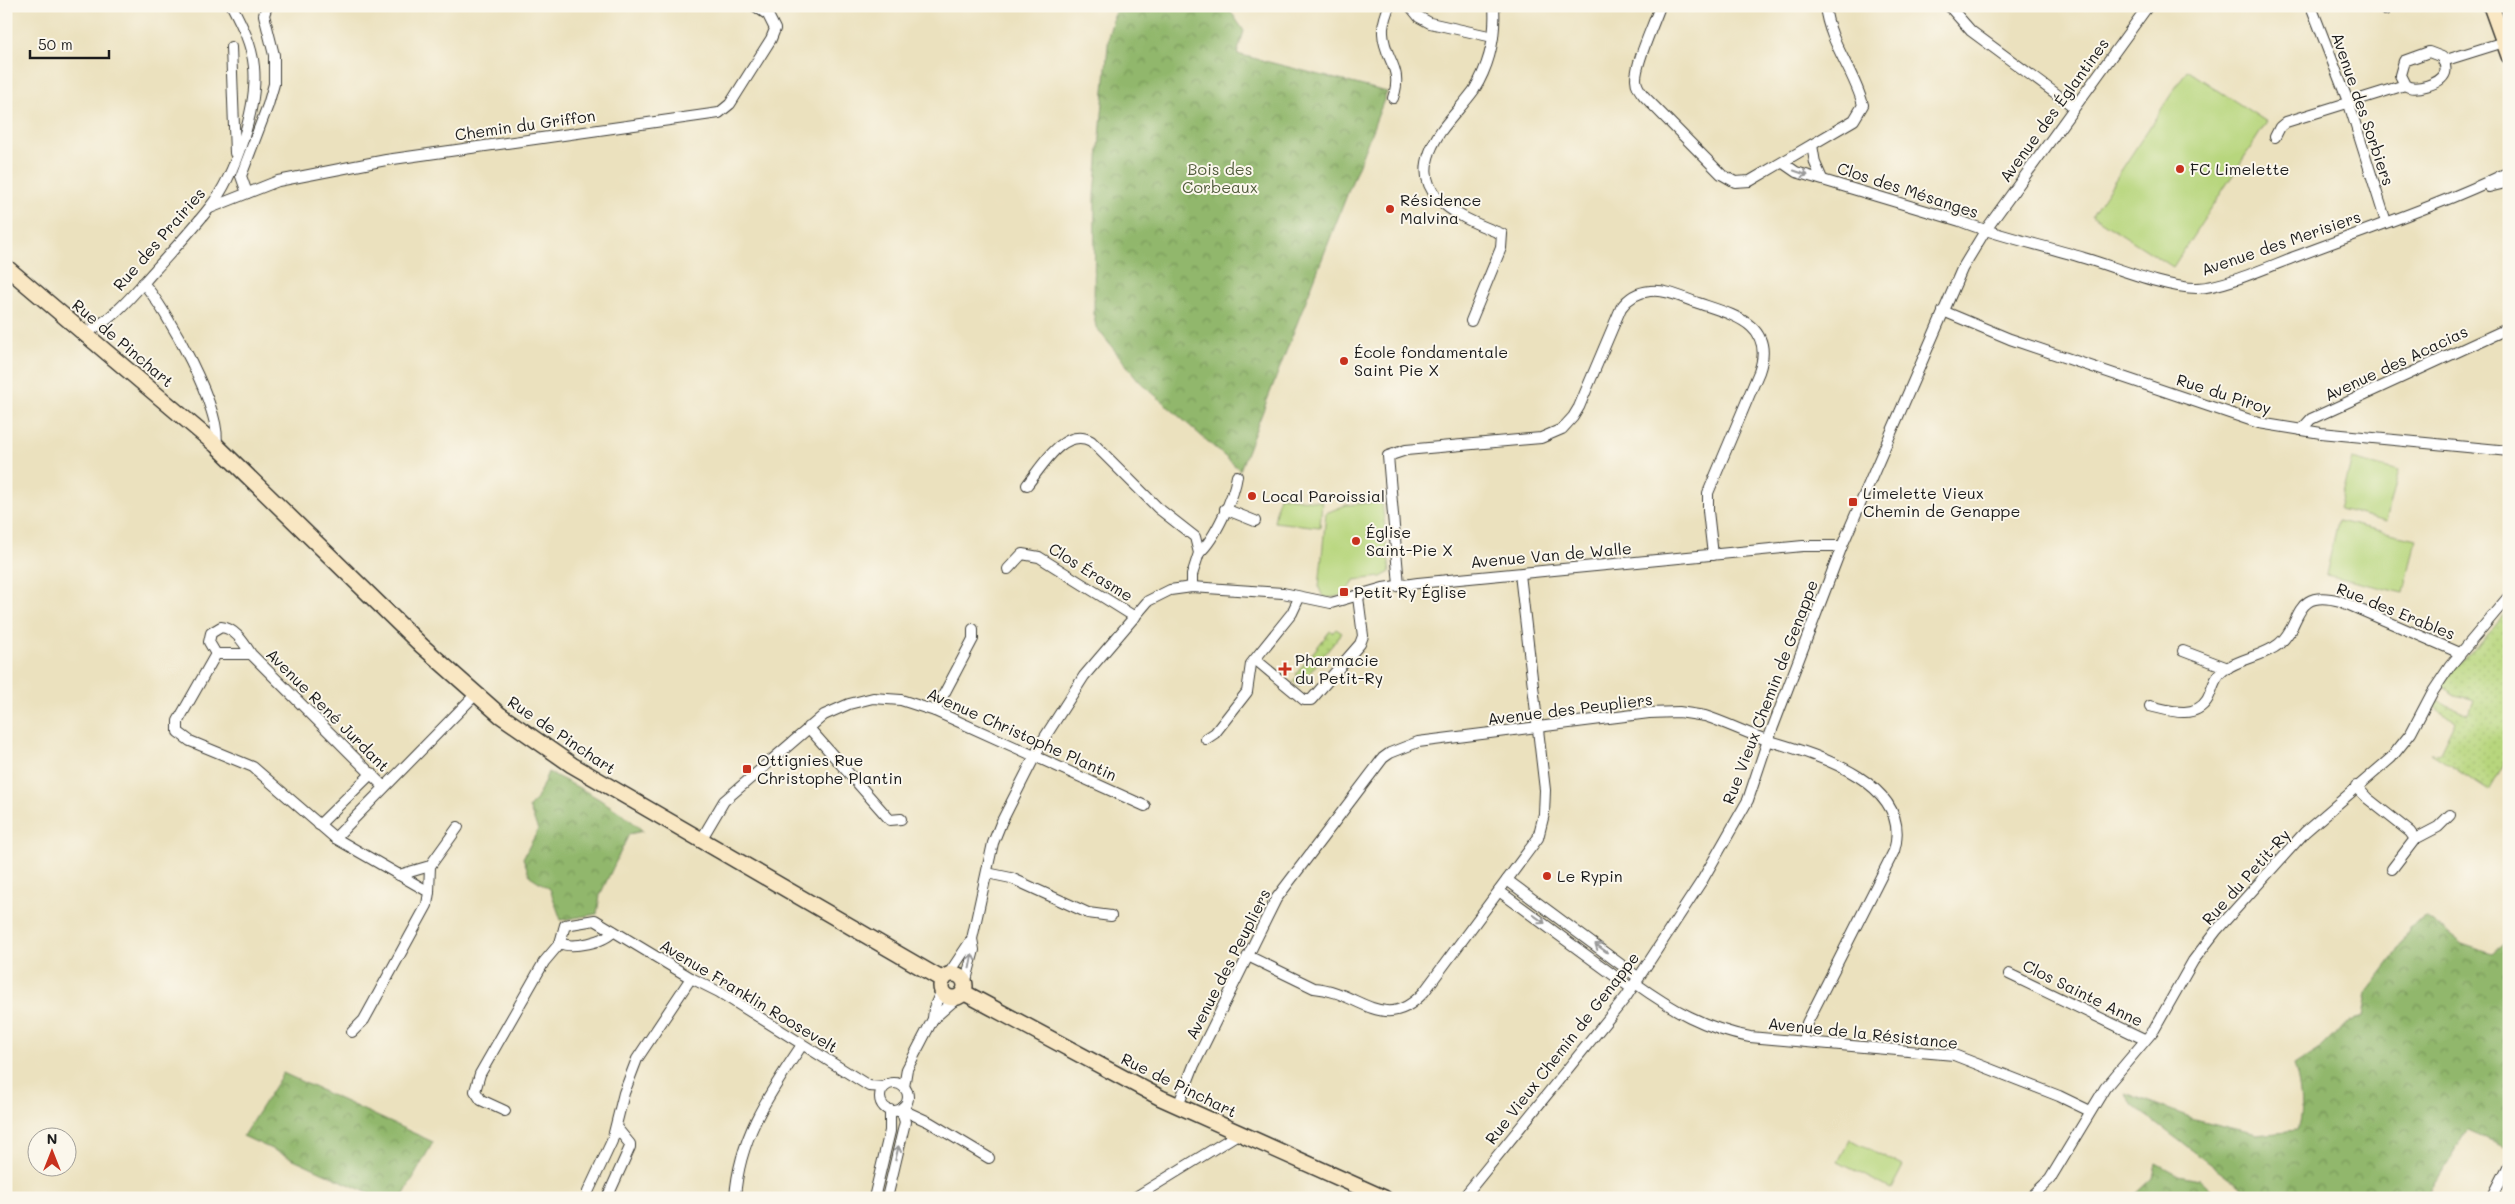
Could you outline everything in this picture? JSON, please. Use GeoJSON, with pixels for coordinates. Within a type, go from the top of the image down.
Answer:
{"type":"FeatureCollection","features":[{"type":"Feature","properties":{"kind":"main road"},"geometry":{"type":"LineString","coordinates":[[2491,6],[2506,49]]}},
{"type":"Feature","properties":{"kind":"main road","name":"Rue de Pinchart"},"geometry":{"type":"LineString","coordinates":[[6,267],[216,445],[394,620],[475,695],[515,726],[572,765],[944,982]]}},
{"type":"Feature","properties":{"kind":"main road"},"geometry":{"type":"LineString","coordinates":[[958,976],[962,991],[948,997],[944,982],[958,976]]}},
{"type":"Feature","properties":{"kind":"main road","name":"Rue de Pinchart"},"geometry":{"type":"LineString","coordinates":[[962,991],[1178,1106],[1384,1198]]}},
{"type":"Feature","properties":{"kind":"street","name":"Rue des Prairies"},"geometry":{"type":"LineString","coordinates":[[84,333],[98,328],[143,283],[210,208],[236,158],[252,103],[254,67],[246,34],[232,6]]}},
{"type":"Feature","properties":{"kind":"street"},"geometry":{"type":"LineString","coordinates":[[247,193],[241,176],[274,84],[274,55],[264,16],[267,6]]}},
{"type":"Feature","properties":{"kind":"street","name":"Chemin du Griffon"},"geometry":{"type":"LineString","coordinates":[[210,208],[278,181],[386,160],[719,113],[730,104],[771,39],[775,29],[768,15],[755,6]]}},
{"type":"Feature","properties":{"kind":"street"},"geometry":{"type":"LineString","coordinates":[[1389,6],[1383,33],[1386,48],[1396,68],[1397,80],[1392,98]]}},
{"type":"Feature","properties":{"kind":"street"},"geometry":{"type":"LineString","coordinates":[[1410,6],[1419,16],[1430,23],[1493,37]]}},
{"type":"Feature","properties":{"kind":"street"},"geometry":{"type":"LineString","coordinates":[[1471,321],[1501,248],[1502,234],[1462,218],[1440,201],[1429,187],[1426,173],[1432,146],[1445,125],[1479,80],[1490,54],[1493,37],[1494,6]]}},
{"type":"Feature","properties":{"kind":"street"},"geometry":{"type":"LineString","coordinates":[[1660,6],[1637,71],[1636,82],[1638,89],[1710,163],[1731,180],[1740,183],[1750,181],[1783,163],[1854,120],[1863,105],[1859,88],[1835,45],[1825,6]]}},
{"type":"Feature","properties":{"kind":"street"},"geometry":{"type":"LineString","coordinates":[[1949,6],[1971,31],[2074,107]]}},
{"type":"Feature","properties":{"kind":"street","name":"Avenue des Églantines"},"geometry":{"type":"LineString","coordinates":[[1985,231],[2148,6]]}},
{"type":"Feature","properties":{"kind":"street","name":"Avenue des Sorbiers"},"geometry":{"type":"LineString","coordinates":[[2311,6],[2348,104],[2386,222]]}},
{"type":"Feature","properties":{"kind":"street"},"geometry":{"type":"LineString","coordinates":[[231,47],[236,158]]}},
{"type":"Feature","properties":{"kind":"street"},"geometry":{"type":"LineString","coordinates":[[2443,61],[2506,49]]}},
{"type":"Feature","properties":{"kind":"street"},"geometry":{"type":"LineString","coordinates":[[2275,136],[2280,127],[2286,122],[2405,86],[2416,88],[2441,79],[2446,68],[2437,53],[2429,52],[2404,61],[2400,75],[2405,86]]}},
{"type":"Feature","properties":{"kind":"street","name":"Clos des Mésanges"},"geometry":{"type":"LineString","coordinates":[[1812,146],[1815,163],[1822,178]]}},
{"type":"Feature","properties":{"kind":"street","name":"Clos des Mésanges"},"geometry":{"type":"LineString","coordinates":[[1783,163],[1796,172],[1822,178],[1960,221],[1985,231]]}},
{"type":"Feature","properties":{"kind":"street","name":"Avenue des Merisiers"},"geometry":{"type":"LineString","coordinates":[[1985,231],[2030,242],[2166,282],[2194,288],[2214,285],[2255,272],[2468,192],[2509,172]]}},
{"type":"Feature","properties":{"kind":"street","name":"Avenue des Merisiers"},"geometry":{"type":"LineString","coordinates":[[2468,192],[2509,182]]}},
{"type":"Feature","properties":{"kind":"street","name":"Rue Vieux Chemin de Genappe"},"geometry":{"type":"LineString","coordinates":[[1463,1198],[1635,983],[1704,879],[1748,800],[1768,740],[1842,546],[1962,269],[1985,231]]}},
{"type":"Feature","properties":{"kind":"street","name":"Rue de Pinchart"},"geometry":{"type":"LineString","coordinates":[[143,283],[159,304],[205,394],[213,414],[218,440],[216,445]]}},
{"type":"Feature","properties":{"kind":"street"},"geometry":{"type":"LineString","coordinates":[[1399,585],[1388,456],[1406,450],[1541,438],[1562,429],[1573,417],[1579,406],[1621,308],[1628,300],[1638,294],[1662,292],[1743,319],[1756,330],[1763,354],[1758,372],[1708,493],[1712,555]]}},
{"type":"Feature","properties":{"kind":"street","name":"Rue du Piroy"},"geometry":{"type":"LineString","coordinates":[[1943,311],[2010,339],[2224,412],[2265,424],[2300,430],[2509,451]]}},
{"type":"Feature","properties":{"kind":"street","name":"Avenue des Acacias"},"geometry":{"type":"LineString","coordinates":[[2300,430],[2311,419],[2509,328]]}},
{"type":"Feature","properties":{"kind":"street"},"geometry":{"type":"LineString","coordinates":[[1026,485],[1060,446],[1067,441],[1085,438],[1096,445],[1158,508],[1195,537],[1199,553]]}},
{"type":"Feature","properties":{"kind":"street"},"geometry":{"type":"LineString","coordinates":[[1192,587],[1192,575],[1199,553],[1212,539],[1235,491],[1237,476]]}},
{"type":"Feature","properties":{"kind":"street"},"geometry":{"type":"LineString","coordinates":[[1225,509],[1255,521]]}},
{"type":"Feature","properties":{"kind":"street","name":"Avenue Van de Walle"},"geometry":{"type":"LineString","coordinates":[[962,991],[974,950],[972,939],[993,843],[1001,823],[1043,740],[1084,676],[1148,601],[1159,594],[1179,587],[1192,587],[1265,591],[1331,603],[1399,585],[1803,546],[1842,546]]}},
{"type":"Feature","properties":{"kind":"street","name":"Clos Érasme"},"geometry":{"type":"LineString","coordinates":[[1008,570],[1022,554],[1039,557],[1135,617]]}},
{"type":"Feature","properties":{"kind":"street"},"geometry":{"type":"LineString","coordinates":[[1248,956],[1314,988],[1325,989],[1339,996],[1350,997],[1381,1011],[1400,1011],[1413,1004],[1424,992],[1538,838],[1544,814],[1546,790],[1537,728],[1520,574]]}},
{"type":"Feature","properties":{"kind":"street"},"geometry":{"type":"LineString","coordinates":[[1256,660],[1304,700],[1311,700],[1360,644],[1363,636],[1358,596]]}},
{"type":"Feature","properties":{"kind":"street","name":"Rue du Petit-Ry"},"geometry":{"type":"LineString","coordinates":[[2030,1198],[2050,1179],[2105,1088],[2144,1039],[2154,1030],[2193,961],[2216,931],[2305,832],[2356,786],[2391,758],[2403,744],[2432,693],[2460,653],[2509,596]]}},
{"type":"Feature","properties":{"kind":"street"},"geometry":{"type":"LineString","coordinates":[[1206,738],[1215,733],[1246,692],[1250,666],[1292,613],[1299,598]]}},
{"type":"Feature","properties":{"kind":"street","name":"Rue des Erables"},"geometry":{"type":"LineString","coordinates":[[2150,706],[2179,712],[2189,712],[2199,708],[2207,700],[2217,677],[2228,668],[2279,644],[2297,612],[2310,601],[2323,598],[2340,601],[2460,653]]}},
{"type":"Feature","properties":{"kind":"street","name":"Avenue René Jurdant"},"geometry":{"type":"LineString","coordinates":[[251,654],[216,654],[210,646],[210,639],[214,631],[221,627],[228,628],[251,654],[384,787]]}},
{"type":"Feature","properties":{"kind":"street"},"geometry":{"type":"LineString","coordinates":[[935,711],[972,639],[973,629]]}},
{"type":"Feature","properties":{"kind":"street"},"geometry":{"type":"LineString","coordinates":[[2183,651],[2228,668]]}},
{"type":"Feature","properties":{"kind":"street"},"geometry":{"type":"LineString","coordinates":[[216,654],[178,722],[178,732],[190,741],[253,767],[335,838],[429,892]]}},
{"type":"Feature","properties":{"kind":"street","name":"Avenue René Jurdant"},"geometry":{"type":"LineString","coordinates":[[335,838],[475,695]]}},
{"type":"Feature","properties":{"kind":"street","name":"Avenue Christophe Plantin"},"geometry":{"type":"LineString","coordinates":[[701,840],[724,801],[808,727],[824,715],[840,707],[867,699],[892,698],[935,711],[1145,806]]}},
{"type":"Feature","properties":{"kind":"street","name":"Avenue des Peupliers"},"geometry":{"type":"LineString","coordinates":[[1178,1106],[1194,1065],[1280,893],[1383,758],[1390,753],[1418,742],[1649,713],[1679,712],[1715,719],[1861,776],[1882,797],[1892,814],[1896,830],[1894,851],[1807,1023],[1803,1041]]}},
{"type":"Feature","properties":{"kind":"street"},"geometry":{"type":"LineString","coordinates":[[808,727],[890,820],[901,819]]}},
{"type":"Feature","properties":{"kind":"street"},"geometry":{"type":"LineString","coordinates":[[319,825],[372,773]]}},
{"type":"Feature","properties":{"kind":"street"},"geometry":{"type":"LineString","coordinates":[[2356,786],[2367,798],[2410,832],[2415,839]]}},
{"type":"Feature","properties":{"kind":"street"},"geometry":{"type":"LineString","coordinates":[[2392,869],[2415,839],[2438,827],[2450,815]]}},
{"type":"Feature","properties":{"kind":"street"},"geometry":{"type":"LineString","coordinates":[[352,1032],[364,1020],[427,906],[430,866],[458,827]]}},
{"type":"Feature","properties":{"kind":"street"},"geometry":{"type":"LineString","coordinates":[[399,875],[430,866]]}},
{"type":"Feature","properties":{"kind":"street"},"geometry":{"type":"LineString","coordinates":[[987,873],[1011,878],[1088,913],[1111,916]]}},
{"type":"Feature","properties":{"kind":"street","name":"Avenue de la Résistance"},"geometry":{"type":"LineString","coordinates":[[1507,880],[1576,930],[1635,983]]}},
{"type":"Feature","properties":{"kind":"street","name":"Avenue de la Résistance"},"geometry":{"type":"LineString","coordinates":[[1499,891],[1567,940],[1679,1012],[1707,1026],[1750,1037],[1962,1057],[2090,1111]]}},
{"type":"Feature","properties":{"kind":"street","name":"Avenue Franklin Roosevelt"},"geometry":{"type":"LineString","coordinates":[[560,943],[565,925],[595,920],[691,978],[727,996],[869,1086],[880,1099],[883,1106],[900,1107]]}},
{"type":"Feature","properties":{"kind":"street"},"geometry":{"type":"LineString","coordinates":[[1567,940],[1576,930]]}},
{"type":"Feature","properties":{"kind":"street"},"geometry":{"type":"LineString","coordinates":[[505,1111],[481,1100],[475,1091],[480,1074],[544,962],[560,943],[567,945],[606,938],[614,931]]}},
{"type":"Feature","properties":{"kind":"street","name":"Avenue Van de Walle"},"geometry":{"type":"LineString","coordinates":[[933,1019],[934,1008],[950,969],[972,939]]}},
{"type":"Feature","properties":{"kind":"street","name":"Clos Sainte Anne"},"geometry":{"type":"LineString","coordinates":[[2009,974],[2144,1039]]}},
{"type":"Feature","properties":{"kind":"street"},"geometry":{"type":"LineString","coordinates":[[588,1198],[588,1192],[616,1127],[624,1092],[637,1059],[691,978]]}},
{"type":"Feature","properties":{"kind":"street"},"geometry":{"type":"LineString","coordinates":[[880,1099],[894,1086],[907,1069],[933,1019],[962,991]]}},
{"type":"Feature","properties":{"kind":"street"},"geometry":{"type":"LineString","coordinates":[[735,1198],[738,1169],[747,1139],[760,1110],[802,1045]]}},
{"type":"Feature","properties":{"kind":"street","name":"Avenue Franklin Roosevelt"},"geometry":{"type":"LineString","coordinates":[[869,1086],[894,1086]]}},
{"type":"Feature","properties":{"kind":"street"},"geometry":{"type":"LineString","coordinates":[[874,1198],[890,1131],[907,1094],[894,1086]]}},
{"type":"Feature","properties":{"kind":"street"},"geometry":{"type":"LineString","coordinates":[[900,1107],[989,1158]]}},
{"type":"Feature","properties":{"kind":"street"},"geometry":{"type":"LineString","coordinates":[[886,1198],[904,1122],[900,1107]]}},
{"type":"Feature","properties":{"kind":"street"},"geometry":{"type":"LineString","coordinates":[[904,1122],[920,1117]]}},
{"type":"Feature","properties":{"kind":"street"},"geometry":{"type":"LineString","coordinates":[[607,1198],[630,1147],[630,1144],[616,1127]]}},
{"type":"Feature","properties":{"kind":"street"},"geometry":{"type":"LineString","coordinates":[[1134,1198],[1238,1134]]}},
{"type":"Feature","properties":{"kind":"street"},"geometry":{"type":"LineString","coordinates":[[2492,1198],[2509,1165]]}},
{"type":"Feature","properties":{"kind":"green space","name":"Bois des Corbeaux"},"geometry":{"type":"Polygon","coordinates":[[[1117,6],[1227,6],[1244,31],[1237,54],[1387,92],[1240,470],[1139,381],[1096,327],[1094,316],[1095,195],[1109,33],[1117,6]]]}},
{"type":"Feature","properties":{"kind":"green space","name":"FC Limelette"},"geometry":{"type":"Polygon","coordinates":[[[2187,70],[2267,122],[2173,267],[2092,215],[2187,70]]]}},
{"type":"Feature","properties":{"kind":"green space"},"geometry":{"type":"Polygon","coordinates":[[[2352,459],[2399,471],[2386,521],[2339,509],[2352,459]]]}},
{"type":"Feature","properties":{"kind":"green space"},"geometry":{"type":"Polygon","coordinates":[[[1279,496],[1322,502],[1320,527],[1274,522],[1279,496]]]}},
{"type":"Feature","properties":{"kind":"green space"},"geometry":{"type":"Polygon","coordinates":[[[1382,502],[1390,572],[1381,577],[1354,580],[1346,592],[1338,596],[1323,597],[1319,588],[1326,513],[1346,505],[1382,502]]]}},
{"type":"Feature","properties":{"kind":"green space"},"geometry":{"type":"Polygon","coordinates":[[[2338,521],[2416,539],[2404,593],[2326,575],[2338,521]]]}},
{"type":"Feature","properties":{"kind":"green space"},"geometry":{"type":"Polygon","coordinates":[[[2509,609],[2509,756],[2489,791],[2431,753],[2439,754],[2455,721],[2431,706],[2434,700],[2469,714],[2474,700],[2456,695],[2442,686],[2454,667],[2480,644],[2509,609]]]}},
{"type":"Feature","properties":{"kind":"green space"},"geometry":{"type":"Polygon","coordinates":[[[1336,629],[1342,633],[1299,686],[1293,681],[1298,676],[1296,674],[1330,631],[1333,632],[1336,629]]]}},
{"type":"Feature","properties":{"kind":"green space"},"geometry":{"type":"Polygon","coordinates":[[[548,772],[610,806],[643,831],[629,834],[600,895],[597,914],[561,920],[550,889],[530,876],[523,858],[538,830],[529,807],[537,799],[548,772]]]}},
{"type":"Feature","properties":{"kind":"green space"},"geometry":{"type":"Polygon","coordinates":[[[2426,917],[2462,944],[2492,954],[2509,939],[2509,1135],[2504,1147],[2467,1131],[2426,1198],[2256,1198],[2133,1106],[2125,1093],[2195,1119],[2257,1134],[2297,1130],[2300,1098],[2294,1065],[2322,1047],[2349,1021],[2363,1017],[2367,992],[2394,957],[2409,928],[2426,917]]]}},
{"type":"Feature","properties":{"kind":"green space"},"geometry":{"type":"Polygon","coordinates":[[[283,1073],[433,1142],[402,1198],[379,1198],[243,1136],[283,1073]]]}},
{"type":"Feature","properties":{"kind":"green space"},"geometry":{"type":"Polygon","coordinates":[[[1850,1139],[1903,1166],[1891,1189],[1838,1162],[1850,1139]]]}},
{"type":"Feature","properties":{"kind":"green space"},"geometry":{"type":"Polygon","coordinates":[[[2156,1163],[2178,1175],[2200,1179],[2220,1198],[2132,1198],[2153,1178],[2156,1163]]]}},
{"type":"Feature","properties":{"kind":"place","name":"FC Limelette"},"geometry":{"type":"Point","coordinates":[2180,169]}},
{"type":"Feature","properties":{"kind":"place","name":"Résidence Malvina"},"geometry":{"type":"Point","coordinates":[1390,209]}},
{"type":"Feature","properties":{"kind":"place","name":"École fondamentale Saint Pie X"},"geometry":{"type":"Point","coordinates":[1344,361]}},
{"type":"Feature","properties":{"kind":"place","name":"Local Paroissial"},"geometry":{"type":"Point","coordinates":[1252,496]}},
{"type":"Feature","properties":{"kind":"place","name":"Limelette Vieux Chemin de Genappe"},"geometry":{"type":"Point","coordinates":[1853,502]}},
{"type":"Feature","properties":{"kind":"place","name":"Église Saint-Pie X"},"geometry":{"type":"Point","coordinates":[1356,541]}},
{"type":"Feature","properties":{"kind":"place","name":"Petit Ry Église"},"geometry":{"type":"Point","coordinates":[1344,592]}},
{"type":"Feature","properties":{"kind":"place","name":"Pharmacie du Petit-Ry"},"geometry":{"type":"Point","coordinates":[1285,669]}},
{"type":"Feature","properties":{"kind":"place","name":"Ottignies Rue Christophe Plantin"},"geometry":{"type":"Point","coordinates":[747,769]}},
{"type":"Feature","properties":{"kind":"place","name":"Le Rypin"},"geometry":{"type":"Point","coordinates":[1547,876]}}]}
